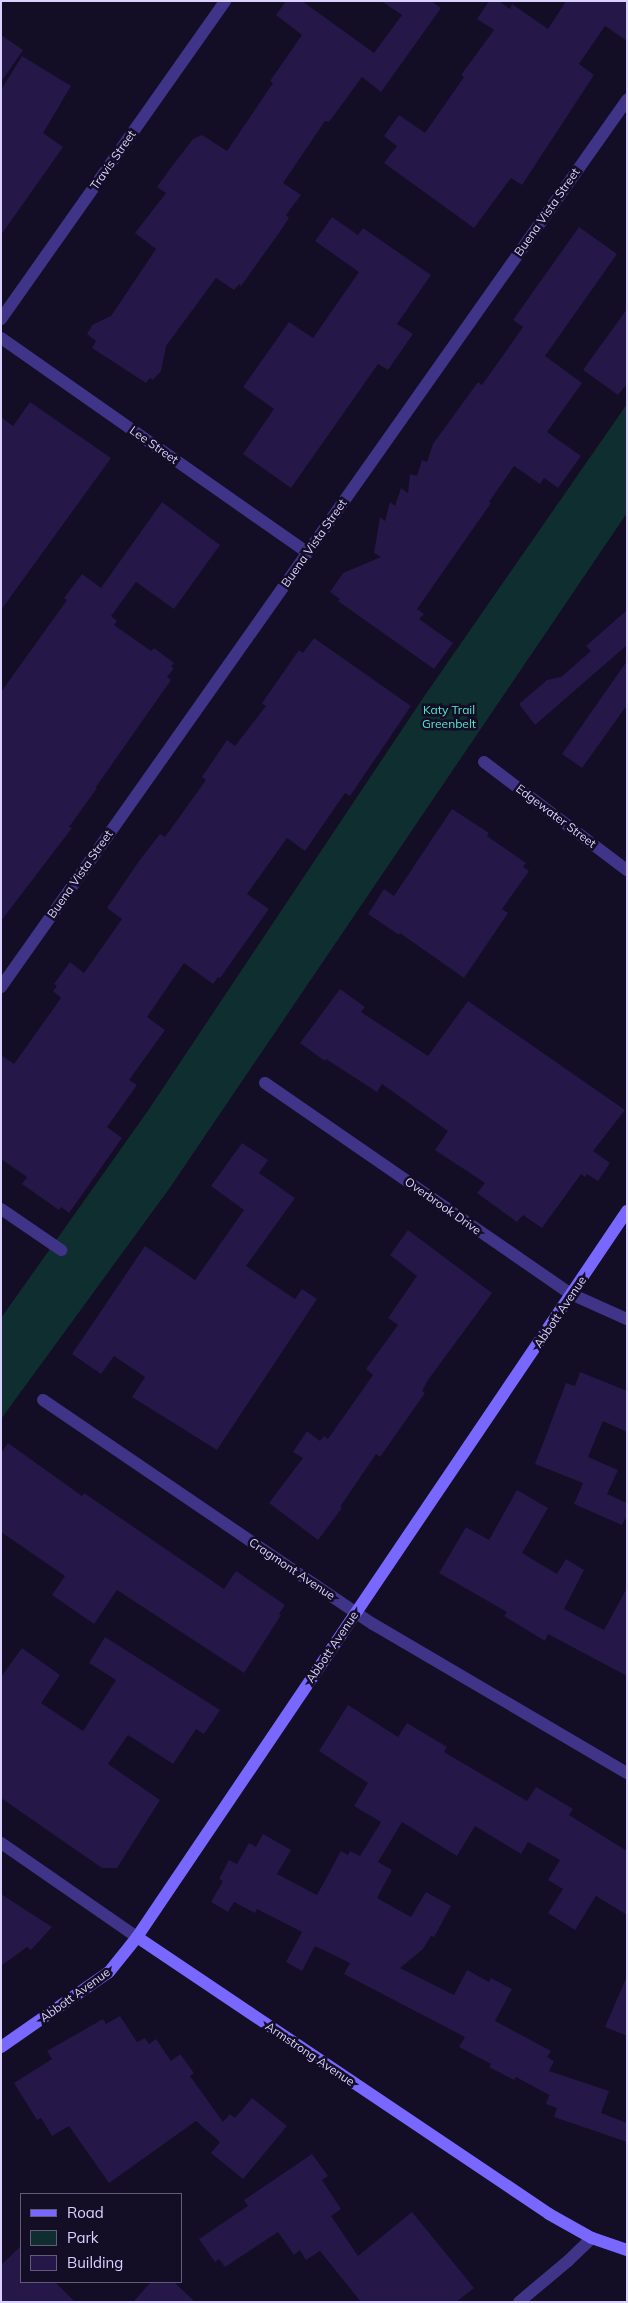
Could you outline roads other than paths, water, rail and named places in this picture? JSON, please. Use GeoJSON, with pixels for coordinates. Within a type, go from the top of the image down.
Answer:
{"type":"FeatureCollection","features":[{"type":"Feature","properties":{"kind":"street","name":"Travis Street"},"geometry":{"type":"LineString","coordinates":[[1,319],[225,1]]}},
{"type":"Feature","properties":{"kind":"street","name":"Buena Vista Street"},"geometry":{"type":"LineString","coordinates":[[1,987],[627,100]]}},
{"type":"Feature","properties":{"kind":"street","name":"Lee Street"},"geometry":{"type":"LineString","coordinates":[[1,338],[307,552]]}},
{"type":"Feature","properties":{"kind":"street","name":"Edgewater Street"},"geometry":{"type":"LineString","coordinates":[[484,762],[627,870]]}},
{"type":"Feature","properties":{"kind":"street","name":"Overbrook Drive"},"geometry":{"type":"LineString","coordinates":[[265,1083],[571,1294],[627,1319]]}},
{"type":"Feature","properties":{"kind":"street"},"geometry":{"type":"LineString","coordinates":[[1,1208],[61,1250]]}},
{"type":"Feature","properties":{"kind":"street","name":"Abbott Avenue"},"geometry":{"type":"LineString","coordinates":[[1,2047],[109,1972],[137,1937],[627,1211]]}},
{"type":"Feature","properties":{"kind":"street","name":"Cragmont Avenue"},"geometry":{"type":"LineString","coordinates":[[42,1400],[356,1613],[627,1774]]}},
{"type":"Feature","properties":{"kind":"street","name":"Armstrong Avenue"},"geometry":{"type":"LineString","coordinates":[[1,1843],[137,1937],[550,2214],[592,2238],[627,2250]]}},
{"type":"Feature","properties":{"kind":"street"},"geometry":{"type":"LineString","coordinates":[[518,2302],[568,2261],[592,2238]]}},
{"type":"Feature","properties":{"kind":"park label","name":"Katy Trail Greenbelt"},"geometry":{"type":"Point","coordinates":[449,717]}}]}
